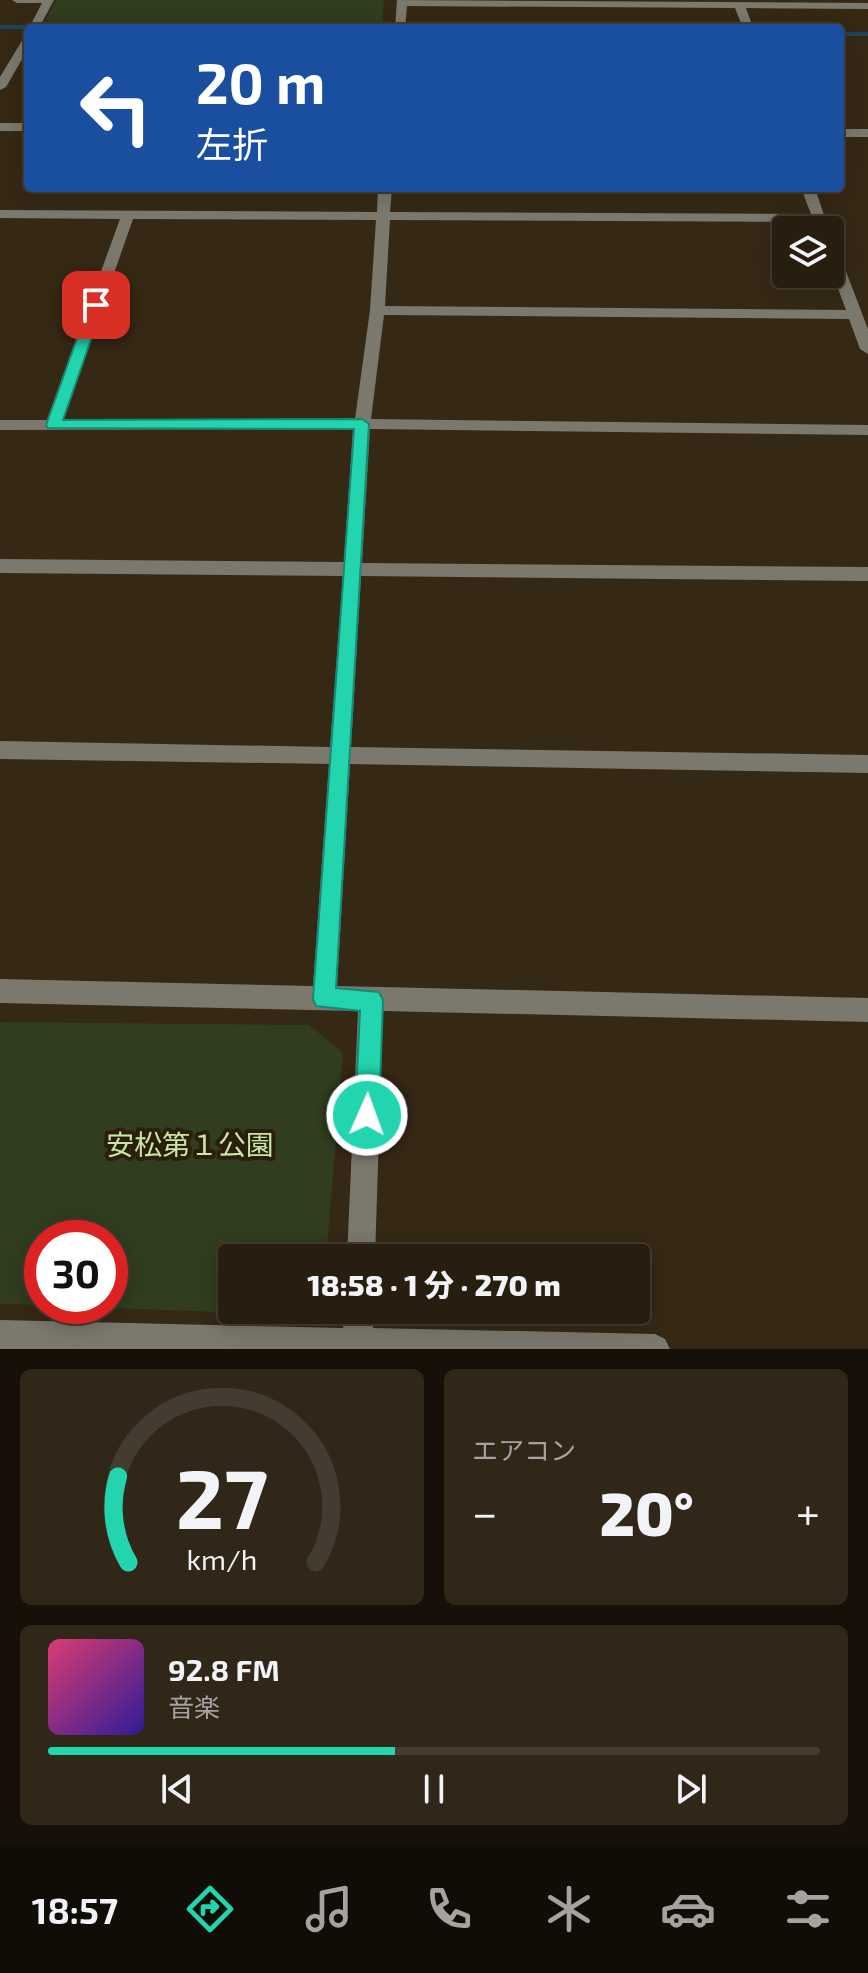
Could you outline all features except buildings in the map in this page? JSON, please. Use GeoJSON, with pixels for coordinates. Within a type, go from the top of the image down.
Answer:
{"type":"FeatureCollection","features":[{"type":"Feature","properties":{"kind":"street"},"geometry":{"type":"LineString","coordinates":[[17,0],[49,0],[36,24]]}},
{"type":"Feature","properties":{"kind":"street"},"geometry":{"type":"LineString","coordinates":[[400,24],[402,1],[868,6]]}},
{"type":"Feature","properties":{"kind":"street"},"geometry":{"type":"LineString","coordinates":[[738,3],[746,24]]}},
{"type":"Feature","properties":{"kind":"street"},"geometry":{"type":"LineString","coordinates":[[0,55],[24,55]]}},
{"type":"Feature","properties":{"kind":"street"},"geometry":{"type":"LineString","coordinates":[[0,87],[24,55]]}},
{"type":"Feature","properties":{"kind":"street"},"geometry":{"type":"LineString","coordinates":[[0,127],[24,127]]}},
{"type":"Feature","properties":{"kind":"street"},"geometry":{"type":"LineString","coordinates":[[844,133],[868,133]]}},
{"type":"Feature","properties":{"kind":"street"},"geometry":{"type":"LineString","coordinates":[[324,999],[339,753],[355,570],[362,424],[377,310],[385,192]]}},
{"type":"Feature","properties":{"kind":"street"},"geometry":{"type":"LineString","coordinates":[[809,192],[818,216]]}},
{"type":"Feature","properties":{"kind":"street"},"geometry":{"type":"LineString","coordinates":[[0,214],[384,216],[772,223]]}},
{"type":"Feature","properties":{"kind":"street"},"geometry":{"type":"LineString","coordinates":[[53,425],[128,214]]}},
{"type":"Feature","properties":{"kind":"street"},"geometry":{"type":"LineString","coordinates":[[844,286],[868,349]]}},
{"type":"Feature","properties":{"kind":"street"},"geometry":{"type":"LineString","coordinates":[[377,310],[855,315]]}},
{"type":"Feature","properties":{"kind":"street"},"geometry":{"type":"LineString","coordinates":[[0,425],[362,424],[868,430]]}},
{"type":"Feature","properties":{"kind":"street"},"geometry":{"type":"LineString","coordinates":[[0,566],[868,574]]}},
{"type":"Feature","properties":{"kind":"street"},"geometry":{"type":"LineString","coordinates":[[0,750],[339,753],[868,764]]}},
{"type":"Feature","properties":{"kind":"street"},"geometry":{"type":"LineString","coordinates":[[0,991],[868,1010]]}},
{"type":"Feature","properties":{"kind":"street"},"geometry":{"type":"LineString","coordinates":[[362,1244],[371,1000]]}},
{"type":"Feature","properties":{"kind":"street"},"geometry":{"type":"LineString","coordinates":[[357,1346],[358,1324]]}},
{"type":"Feature","properties":{"kind":"street"},"geometry":{"type":"LineString","coordinates":[[0,1335],[357,1346],[655,1349]]}},
{"type":"Feature","properties":{"kind":"green space"},"geometry":{"type":"Polygon","coordinates":[[[56,0],[384,0],[382,24],[50,24],[46,19],[56,0]]]}},
{"type":"Feature","properties":{"kind":"green space","name":"安松第１公園"},"geometry":{"type":"Polygon","coordinates":[[[0,1022],[309,1025],[343,1053],[327,1244],[218,1244],[218,1312],[128,1309],[128,1220],[24,1220],[24,1305],[0,1304],[0,1022]]]}},
{"type":"Feature","properties":{"kind":"waterway"},"geometry":{"type":"LineString","coordinates":[[0,27],[24,27]]}},
{"type":"Feature","properties":{"kind":"waterway"},"geometry":{"type":"LineString","coordinates":[[844,34],[868,34]]}},
{"type":"Feature","properties":{"kind":"route"},"geometry":{"type":"LineString","coordinates":[[96,305],[53,425],[362,424],[355,570],[339,753],[324,999],[371,1000],[367,1115]]}}]}
